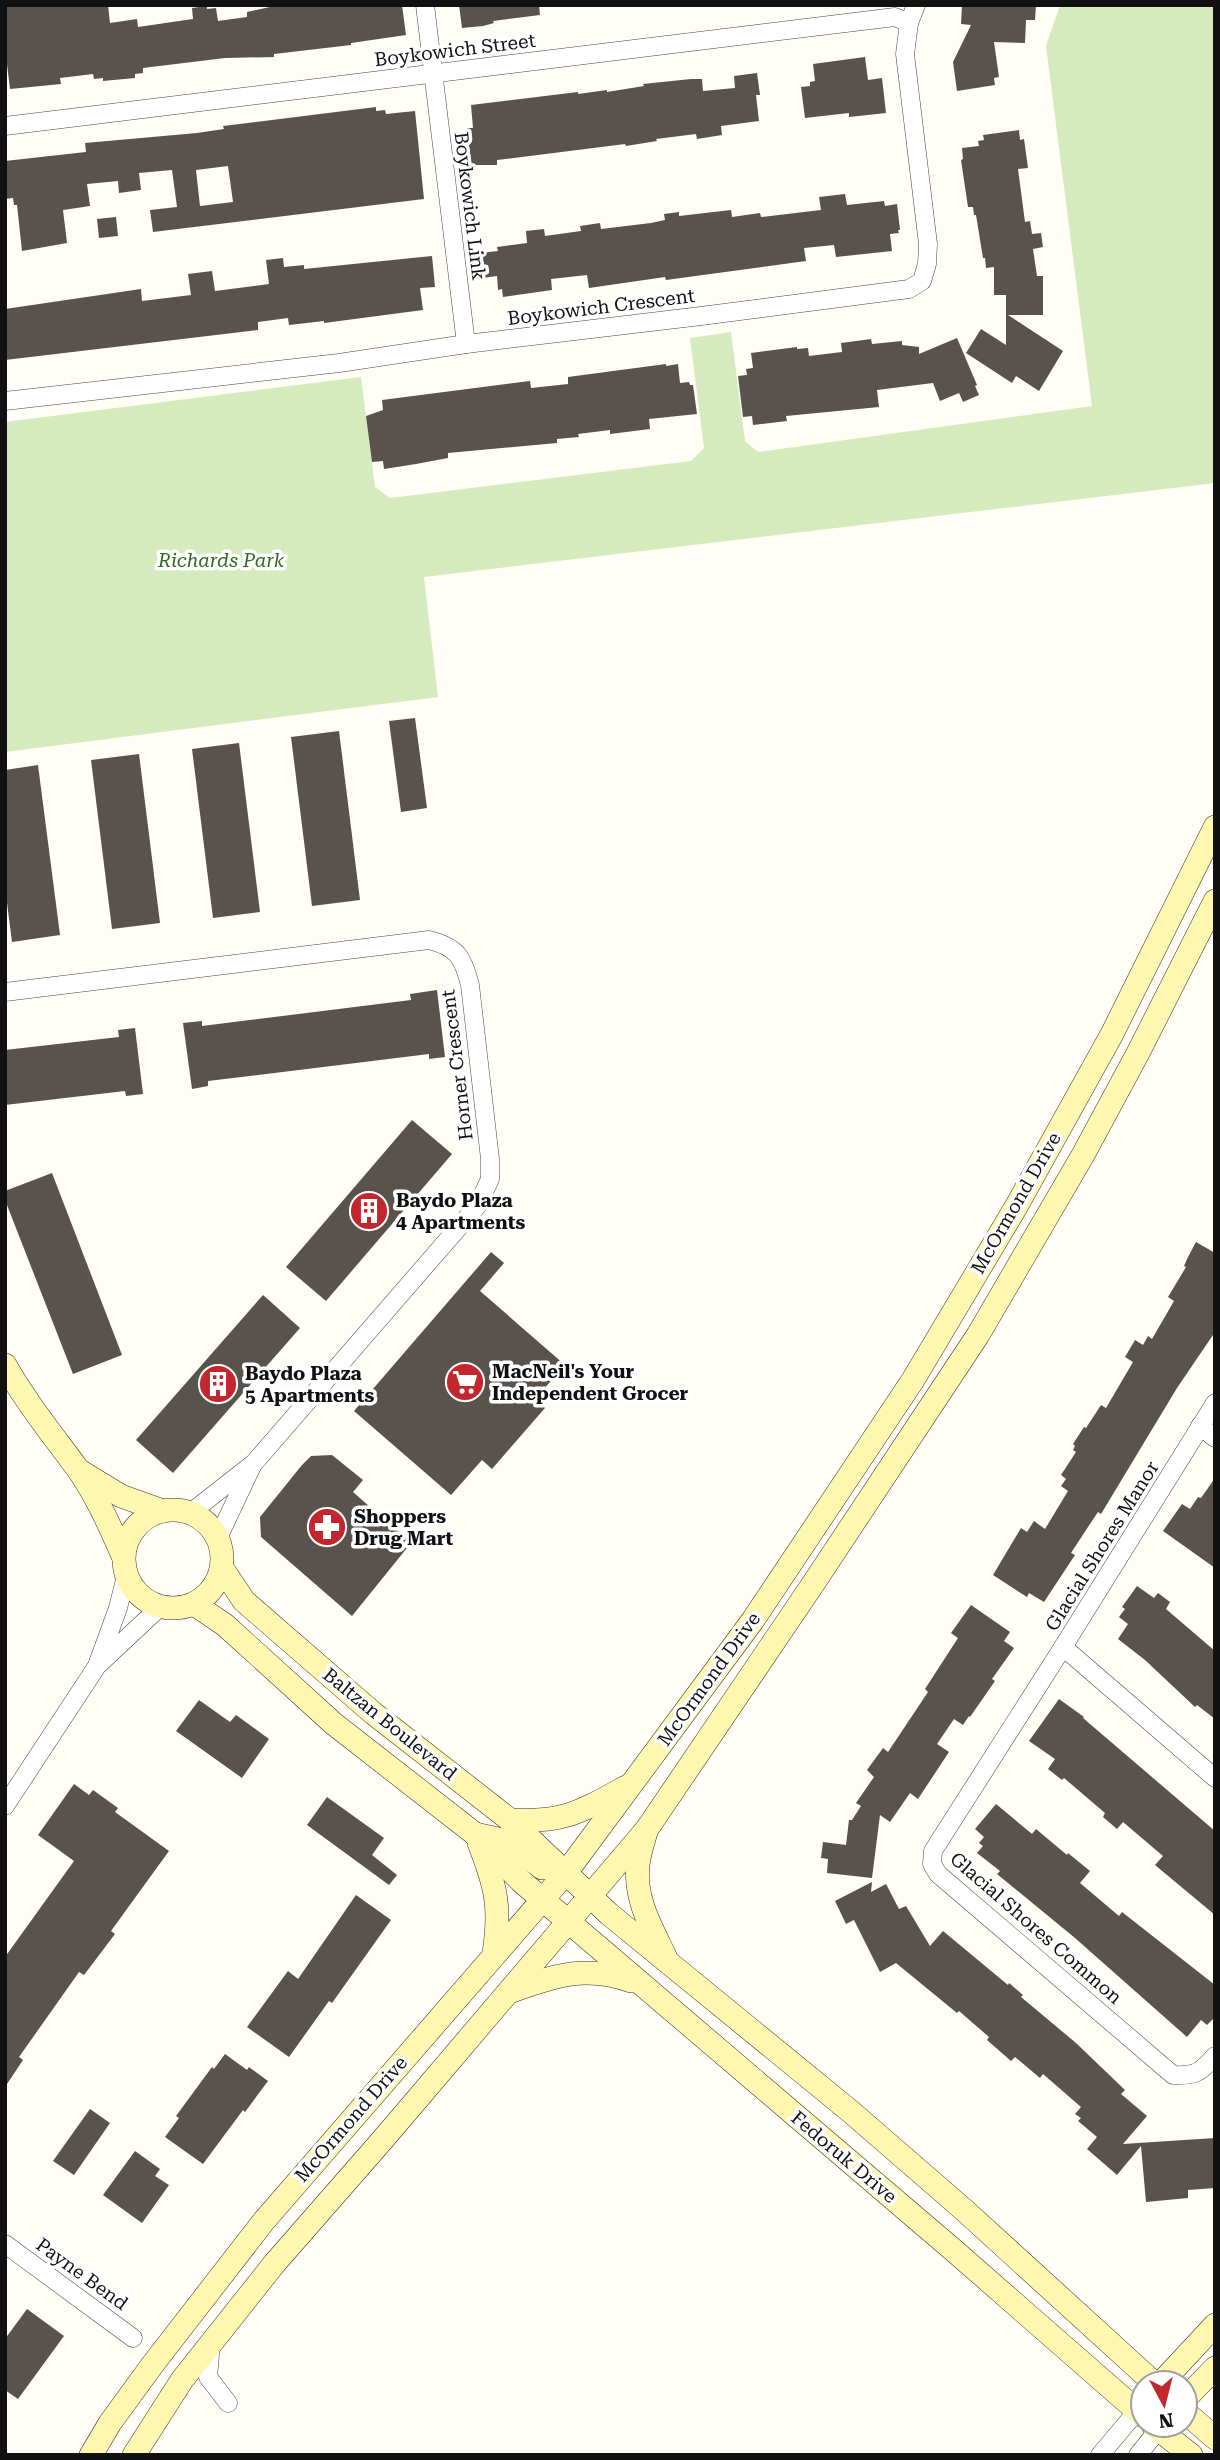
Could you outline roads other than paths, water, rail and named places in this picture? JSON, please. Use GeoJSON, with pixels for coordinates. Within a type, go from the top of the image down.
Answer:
{"type":"FeatureCollection","features":[{"type":"Feature","properties":{"kind":"main road","name":"McOrmond Drive"},"geometry":{"type":"LineString","coordinates":[[91,2455],[110,2423],[146,2374],[263,2222],[561,1878],[753,1620],[912,1380],[1016,1207],[1112,1034],[1215,827]]}},
{"type":"Feature","properties":{"kind":"main road","name":"McOrmond Drive"},"geometry":{"type":"LineString","coordinates":[[134,2455],[183,2380],[274,2264],[647,1829],[978,1335],[1083,1155],[1215,901]]}},
{"type":"Feature","properties":{"kind":"main road"},"geometry":{"type":"LineString","coordinates":[[5,1365],[27,1402],[78,1469],[103,1512],[125,1566],[137,1593],[154,1605],[174,1609],[194,1604],[207,1596],[216,1583],[222,1568],[222,1553],[218,1538],[209,1526],[180,1510],[163,1511],[148,1516],[127,1540],[125,1566]]}},
{"type":"Feature","properties":{"kind":"main road"},"geometry":{"type":"LineString","coordinates":[[78,1469],[121,1496],[163,1511]]}},
{"type":"Feature","properties":{"kind":"main road","name":"Baltzan Boulevard"},"geometry":{"type":"LineString","coordinates":[[222,1568],[244,1601],[373,1713],[510,1819],[561,1878]]}},
{"type":"Feature","properties":{"kind":"main road","name":"Baltzan Boulevard"},"geometry":{"type":"LineString","coordinates":[[194,1604],[225,1625],[334,1724],[475,1834],[543,1900]]}},
{"type":"Feature","properties":{"kind":"main road"},"geometry":{"type":"LineString","coordinates":[[510,1819],[540,1822],[572,1815],[632,1784]]}},
{"type":"Feature","properties":{"kind":"main road"},"geometry":{"type":"LineString","coordinates":[[647,1829],[638,1865],[640,1898],[670,1965]]}},
{"type":"Feature","properties":{"kind":"main road"},"geometry":{"type":"LineString","coordinates":[[475,1834],[507,1841],[561,1878]]}},
{"type":"Feature","properties":{"kind":"main road"},"geometry":{"type":"LineString","coordinates":[[475,1834],[492,1877],[496,1896],[498,1925],[494,1953]]}},
{"type":"Feature","properties":{"kind":"main road","name":"Fedoruk Drive"},"geometry":{"type":"LineString","coordinates":[[561,1878],[589,1896],[850,2111],[963,2209],[1139,2369]]}},
{"type":"Feature","properties":{"kind":"main road","name":"Fedoruk Drive"},"geometry":{"type":"LineString","coordinates":[[543,1900],[1129,2400]]}},
{"type":"Feature","properties":{"kind":"main road"},"geometry":{"type":"LineString","coordinates":[[509,1992],[544,1979],[592,1973],[609,1973],[644,1986]]}},
{"type":"Feature","properties":{"kind":"main road"},"geometry":{"type":"LineString","coordinates":[[1174,2369],[1215,2325]]}},
{"type":"Feature","properties":{"kind":"main road"},"geometry":{"type":"LineString","coordinates":[[1199,2385],[1215,2368]]}},
{"type":"Feature","properties":{"kind":"main road"},"geometry":{"type":"LineString","coordinates":[[1199,2425],[1215,2438]]}},
{"type":"Feature","properties":{"kind":"main road","name":"Fedoruk Drive"},"geometry":{"type":"LineString","coordinates":[[1173,2439],[1191,2455]]}},
{"type":"Feature","properties":{"kind":"street","name":"Boykowich Link"},"geometry":{"type":"LineString","coordinates":[[425,5],[466,344]]}},
{"type":"Feature","properties":{"kind":"street","name":"Boykowich Crescent"},"geometry":{"type":"LineString","coordinates":[[5,401],[339,363],[466,344],[909,289],[922,281],[927,264],[928,244],[905,54],[909,23],[916,5]]}},
{"type":"Feature","properties":{"kind":"street","name":"Boykowich Street"},"geometry":{"type":"LineString","coordinates":[[5,126],[894,17],[909,23]]}},
{"type":"Feature","properties":{"kind":"street","name":"Horner Crescent"},"geometry":{"type":"LineString","coordinates":[[5,992],[429,940],[449,945],[465,964],[470,985],[490,1159],[490,1178],[478,1205],[461,1228],[254,1463],[189,1514]]}},
{"type":"Feature","properties":{"kind":"street","name":"Glacial Shores Manor"},"geometry":{"type":"LineString","coordinates":[[1215,1404],[1063,1647],[1215,1778]]}},
{"type":"Feature","properties":{"kind":"street"},"geometry":{"type":"LineString","coordinates":[[1200,1426],[1215,1438]]}},
{"type":"Feature","properties":{"kind":"street","name":"Horner Crescent"},"geometry":{"type":"LineString","coordinates":[[218,1538],[254,1463]]}},
{"type":"Feature","properties":{"kind":"street"},"geometry":{"type":"LineString","coordinates":[[97,1667],[118,1608],[125,1566]]}},
{"type":"Feature","properties":{"kind":"street"},"geometry":{"type":"LineString","coordinates":[[5,1806],[97,1667],[161,1606]]}},
{"type":"Feature","properties":{"kind":"street","name":"Glacial Shores Common"},"geometry":{"type":"LineString","coordinates":[[1063,1647],[933,1852],[932,1864],[938,1874],[1173,2076],[1189,2076],[1203,2070],[1215,2056]]}},
{"type":"Feature","properties":{"kind":"street","name":"Payne Bend"},"geometry":{"type":"LineString","coordinates":[[5,2244],[133,2338]]}},
{"type":"Feature","properties":{"kind":"street"},"geometry":{"type":"LineString","coordinates":[[211,2344],[208,2377],[228,2403]]}},
{"type":"Feature","properties":{"kind":"street"},"geometry":{"type":"LineString","coordinates":[[1100,2455],[1129,2434]]}},
{"type":"Feature","properties":{"kind":"place","name":"Baydo Plaza 4 Apartments"},"geometry":{"type":"Point","coordinates":[369,1211]}},
{"type":"Feature","properties":{"kind":"place","name":"MacNeil's Your Independent Grocer"},"geometry":{"type":"Point","coordinates":[465,1382]}},
{"type":"Feature","properties":{"kind":"place","name":"Baydo Plaza 5 Apartments"},"geometry":{"type":"Point","coordinates":[218,1384]}},
{"type":"Feature","properties":{"kind":"place","name":"Shoppers Drug Mart"},"geometry":{"type":"Point","coordinates":[327,1527]}},
{"type":"Feature","properties":{"kind":"park label","name":"Richards Park"},"geometry":{"type":"Point","coordinates":[221,560]}}]}
